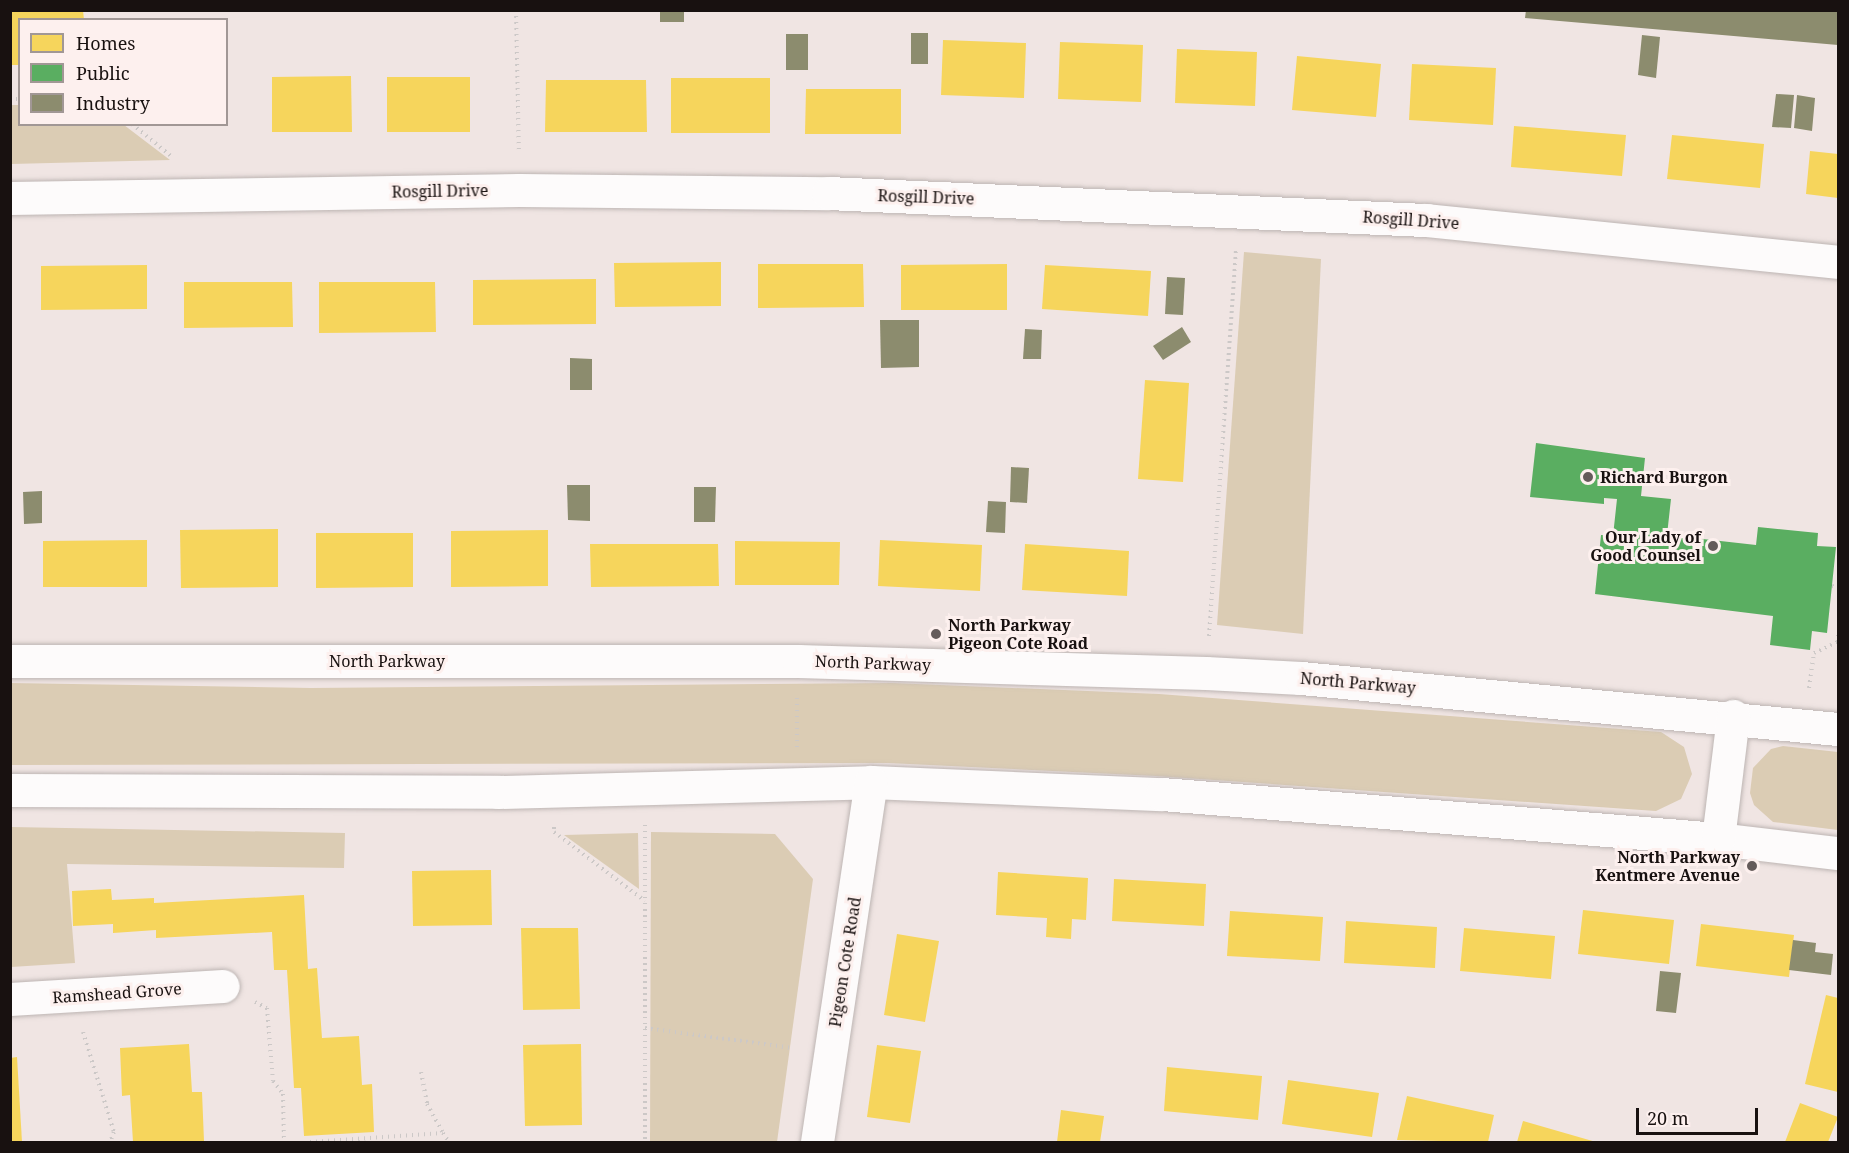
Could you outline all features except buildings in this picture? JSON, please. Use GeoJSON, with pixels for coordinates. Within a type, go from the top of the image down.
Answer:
{"type":"FeatureCollection","features":[{"type":"Feature","properties":{"kind":"street","name":"Rosgill Drive"},"geometry":{"type":"LineString","coordinates":[[10,198],[519,190],[828,193],[1239,209],[1426,220],[1839,262]]}},
{"type":"Feature","properties":{"kind":"street","name":"North Parkway"},"geometry":{"type":"LineString","coordinates":[[10,661],[798,660],[1206,673],[1301,678],[1733,716],[1839,729]]}},
{"type":"Feature","properties":{"kind":"street"},"geometry":{"type":"LineString","coordinates":[[1718,839],[1733,716]]}},
{"type":"Feature","properties":{"kind":"street"},"geometry":{"type":"LineString","coordinates":[[10,790],[553,790],[796,781],[871,782],[1162,794],[1718,839],[1839,853]]}},
{"type":"Feature","properties":{"kind":"street","name":"Pigeon Cote Road"},"geometry":{"type":"LineString","coordinates":[[817,1143],[870,810],[871,782]]}},
{"type":"Feature","properties":{"kind":"street","name":"Ramshead Grove"},"geometry":{"type":"LineString","coordinates":[[10,999],[223,986]]}},
{"type":"Feature","properties":{"kind":"path"},"geometry":{"type":"LineString","coordinates":[[516,10],[519,190]]}},
{"type":"Feature","properties":{"kind":"path"},"geometry":{"type":"LineString","coordinates":[[1206,673],[1239,209]]}},
{"type":"Feature","properties":{"kind":"path"},"geometry":{"type":"LineString","coordinates":[[1832,586],[1839,587]]}},
{"type":"Feature","properties":{"kind":"path"},"geometry":{"type":"LineString","coordinates":[[1803,724],[1814,653],[1838,642],[1839,634]]}},
{"type":"Feature","properties":{"kind":"path"},"geometry":{"type":"LineString","coordinates":[[796,781],[798,660]]}},
{"type":"Feature","properties":{"kind":"path"},"geometry":{"type":"LineString","coordinates":[[645,786],[645,1143]]}},
{"type":"Feature","properties":{"kind":"path"},"geometry":{"type":"LineString","coordinates":[[553,790],[554,832],[645,901]]}},
{"type":"Feature","properties":{"kind":"path"},"geometry":{"type":"LineString","coordinates":[[223,986],[267,1008],[273,1081],[283,1094],[284,1143]]}},
{"type":"Feature","properties":{"kind":"path"},"geometry":{"type":"LineString","coordinates":[[72,995],[114,1132],[110,1143]]}},
{"type":"Feature","properties":{"kind":"path"},"geometry":{"type":"LineString","coordinates":[[645,1028],[830,1053]]}},
{"type":"Feature","properties":{"kind":"path"},"geometry":{"type":"LineString","coordinates":[[421,1072],[427,1104],[449,1143]]}},
{"type":"Feature","properties":{"kind":"path"},"geometry":{"type":"LineString","coordinates":[[304,1143],[443,1133]]}},
{"type":"Feature","properties":{"kind":"shaded area"},"geometry":{"type":"Polygon","coordinates":[[[11,105],[18,105],[18,126],[125,126],[170,160],[11,164],[11,105]]]}},
{"type":"Feature","properties":{"kind":"shaded area"},"geometry":{"type":"Polygon","coordinates":[[[1244,252],[1321,259],[1303,634],[1217,625],[1244,252]]]}},
{"type":"Feature","properties":{"kind":"shaded area"},"geometry":{"type":"Polygon","coordinates":[[[11,683],[311,688],[892,683],[1159,694],[1661,732],[1684,747],[1692,774],[1681,799],[1656,811],[1156,776],[888,763],[11,765],[11,683]]]}},
{"type":"Feature","properties":{"kind":"shaded area"},"geometry":{"type":"Polygon","coordinates":[[[1783,746],[1838,752],[1838,830],[1773,822],[1754,805],[1750,793],[1753,768],[1771,749],[1783,746]]]}},
{"type":"Feature","properties":{"kind":"shaded area"},"geometry":{"type":"Polygon","coordinates":[[[11,827],[345,833],[344,868],[67,864],[75,963],[11,967],[11,827]]]}},
{"type":"Feature","properties":{"kind":"shaded area"},"geometry":{"type":"Polygon","coordinates":[[[651,832],[775,834],[813,879],[777,1142],[650,1142],[651,832]]]}},
{"type":"Feature","properties":{"kind":"shaded area"},"geometry":{"type":"Polygon","coordinates":[[[638,833],[639,889],[564,835],[638,833]]]}},
{"type":"Feature","properties":{"kind":"place","name":"Richard Burgon"},"geometry":{"type":"Point","coordinates":[1588,477]}},
{"type":"Feature","properties":{"kind":"place","name":"Our Lady of Good Counsel"},"geometry":{"type":"Point","coordinates":[1713,546]}},
{"type":"Feature","properties":{"kind":"place","name":"North Parkway Pigeon Cote Road"},"geometry":{"type":"Point","coordinates":[936,634]}},
{"type":"Feature","properties":{"kind":"place","name":"North Parkway Kentmere Avenue"},"geometry":{"type":"Point","coordinates":[1752,866]}}]}
